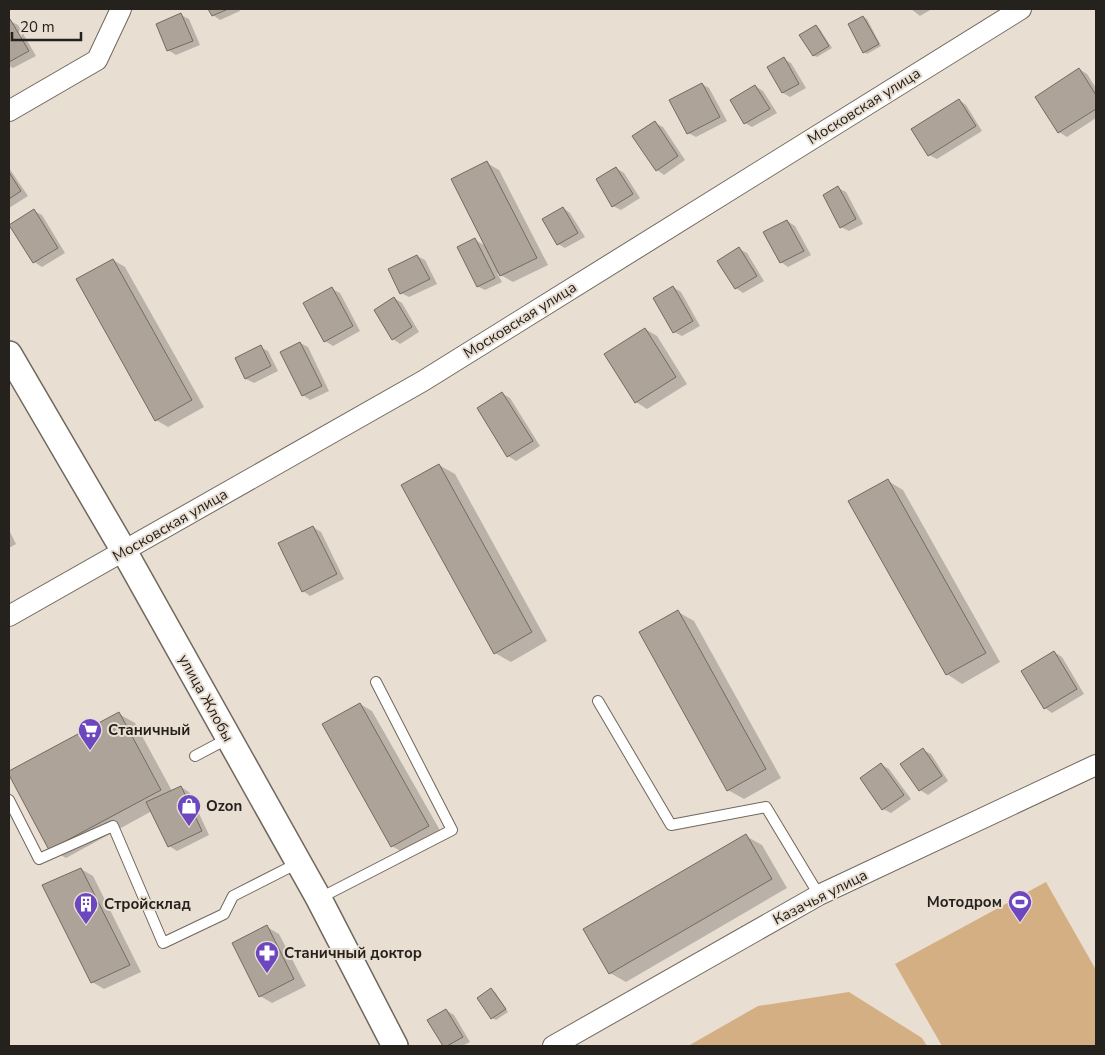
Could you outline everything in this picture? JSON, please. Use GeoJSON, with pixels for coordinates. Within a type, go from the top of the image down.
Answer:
{"type":"FeatureCollection","features":[{"type":"Feature","properties":{"kind":"street"},"geometry":{"type":"LineString","coordinates":[[9,111],[97,60],[121,9]]}},
{"type":"Feature","properties":{"kind":"street","name":"Московская улица"},"geometry":{"type":"LineString","coordinates":[[9,616],[422,381],[1021,9]]}},
{"type":"Feature","properties":{"kind":"street","name":"улица Жлобы"},"geometry":{"type":"LineString","coordinates":[[9,354],[124,551],[299,863],[395,1046]]}},
{"type":"Feature","properties":{"kind":"street","name":"Казачья улица"},"geometry":{"type":"LineString","coordinates":[[554,1046],[819,895],[1096,765]]}},
{"type":"Feature","properties":{"kind":"lane"},"geometry":{"type":"LineString","coordinates":[[319,899],[452,830],[376,682]]}},
{"type":"Feature","properties":{"kind":"lane"},"geometry":{"type":"LineString","coordinates":[[598,701],[671,825],[766,807],[819,895]]}},
{"type":"Feature","properties":{"kind":"lane"},"geometry":{"type":"LineString","coordinates":[[195,756],[229,738]]}},
{"type":"Feature","properties":{"kind":"lane"},"geometry":{"type":"LineString","coordinates":[[9,800],[39,858],[113,826],[164,943],[224,914],[233,896],[299,863]]}},
{"type":"Feature","properties":{"kind":"shaded area","name":"Мотодром"},"geometry":{"type":"Polygon","coordinates":[[[1046,882],[1096,970],[1096,1046],[942,1046],[895,964],[1046,882]]]}},
{"type":"Feature","properties":{"kind":"shaded area"},"geometry":{"type":"Polygon","coordinates":[[[849,992],[922,1038],[927,1046],[688,1046],[758,1006],[849,992]]]}},
{"type":"Feature","properties":{"kind":"building"},"geometry":{"type":"Polygon","coordinates":[[[208,9],[228,9],[212,16],[208,9]]]}},
{"type":"Feature","properties":{"kind":"building"},"geometry":{"type":"Polygon","coordinates":[[[181,13],[193,41],[167,51],[156,24],[181,13]]]}},
{"type":"Feature","properties":{"kind":"building"},"geometry":{"type":"Polygon","coordinates":[[[863,16],[879,44],[863,53],[848,24],[863,16]]]}},
{"type":"Feature","properties":{"kind":"building"},"geometry":{"type":"Polygon","coordinates":[[[9,20],[29,51],[9,62],[9,20]]]}},
{"type":"Feature","properties":{"kind":"building"},"geometry":{"type":"Polygon","coordinates":[[[816,25],[829,46],[813,56],[799,35],[816,25]]]}},
{"type":"Feature","properties":{"kind":"building"},"geometry":{"type":"Polygon","coordinates":[[[784,57],[799,84],[782,93],[767,67],[784,57]]]}},
{"type":"Feature","properties":{"kind":"building"},"geometry":{"type":"Polygon","coordinates":[[[1079,68],[1096,95],[1096,109],[1058,133],[1035,97],[1079,68]]]}},
{"type":"Feature","properties":{"kind":"building"},"geometry":{"type":"Polygon","coordinates":[[[702,83],[720,117],[687,134],[669,100],[702,83]]]}},
{"type":"Feature","properties":{"kind":"building"},"geometry":{"type":"Polygon","coordinates":[[[755,85],[770,109],[744,124],[730,100],[755,85]]]}},
{"type":"Feature","properties":{"kind":"building"},"geometry":{"type":"Polygon","coordinates":[[[959,99],[976,126],[928,156],[911,129],[959,99]]]}},
{"type":"Feature","properties":{"kind":"building"},"geometry":{"type":"Polygon","coordinates":[[[655,121],[678,156],[656,171],[632,136],[655,121]]]}},
{"type":"Feature","properties":{"kind":"building"},"geometry":{"type":"Polygon","coordinates":[[[487,161],[537,258],[500,276],[451,179],[487,161]]]}},
{"type":"Feature","properties":{"kind":"building"},"geometry":{"type":"Polygon","coordinates":[[[616,167],[633,194],[612,207],[596,179],[616,167]]]}},
{"type":"Feature","properties":{"kind":"building"},"geometry":{"type":"Polygon","coordinates":[[[9,172],[21,191],[9,199],[9,172]]]}},
{"type":"Feature","properties":{"kind":"building"},"geometry":{"type":"Polygon","coordinates":[[[838,186],[856,219],[840,228],[823,195],[838,186]]]}},
{"type":"Feature","properties":{"kind":"building"},"geometry":{"type":"Polygon","coordinates":[[[563,207],[578,233],[557,245],[542,219],[563,207]]]}},
{"type":"Feature","properties":{"kind":"building"},"geometry":{"type":"Polygon","coordinates":[[[34,209],[58,248],[33,263],[9,225],[34,209]]]}},
{"type":"Feature","properties":{"kind":"building"},"geometry":{"type":"Polygon","coordinates":[[[787,220],[804,251],[780,263],[763,232],[787,220]]]}},
{"type":"Feature","properties":{"kind":"building"},"geometry":{"type":"Polygon","coordinates":[[[475,238],[495,278],[477,287],[457,247],[475,238]]]}},
{"type":"Feature","properties":{"kind":"building"},"geometry":{"type":"Polygon","coordinates":[[[739,247],[757,276],[735,289],[717,261],[739,247]]]}},
{"type":"Feature","properties":{"kind":"building"},"geometry":{"type":"Polygon","coordinates":[[[417,255],[430,279],[400,294],[388,269],[417,255]]]}},
{"type":"Feature","properties":{"kind":"building"},"geometry":{"type":"Polygon","coordinates":[[[113,259],[192,400],[155,421],[76,279],[113,259]]]}},
{"type":"Feature","properties":{"kind":"building"},"geometry":{"type":"Polygon","coordinates":[[[673,286],[693,321],[673,333],[653,298],[673,286]]]}},
{"type":"Feature","properties":{"kind":"building"},"geometry":{"type":"Polygon","coordinates":[[[332,287],[353,326],[324,342],[303,303],[332,287]]]}},
{"type":"Feature","properties":{"kind":"building"},"geometry":{"type":"Polygon","coordinates":[[[394,297],[412,327],[392,340],[374,310],[394,297]]]}},
{"type":"Feature","properties":{"kind":"building"},"geometry":{"type":"Polygon","coordinates":[[[645,328],[676,377],[635,403],[604,354],[645,328]]]}},
{"type":"Feature","properties":{"kind":"building"},"geometry":{"type":"Polygon","coordinates":[[[300,342],[322,386],[302,396],[280,352],[300,342]]]}},
{"type":"Feature","properties":{"kind":"building"},"geometry":{"type":"Polygon","coordinates":[[[261,345],[271,366],[245,379],[235,358],[261,345]]]}},
{"type":"Feature","properties":{"kind":"building"},"geometry":{"type":"Polygon","coordinates":[[[502,392],[533,441],[507,457],[477,408],[502,392]]]}},
{"type":"Feature","properties":{"kind":"building"},"geometry":{"type":"Polygon","coordinates":[[[439,464],[532,632],[494,654],[401,485],[439,464]]]}},
{"type":"Feature","properties":{"kind":"building"},"geometry":{"type":"Polygon","coordinates":[[[888,479],[986,653],[946,675],[848,501],[888,479]]]}},
{"type":"Feature","properties":{"kind":"building"},"geometry":{"type":"Polygon","coordinates":[[[313,526],[337,574],[302,592],[278,543],[313,526]]]}},
{"type":"Feature","properties":{"kind":"building"},"geometry":{"type":"Polygon","coordinates":[[[678,610],[766,769],[727,791],[639,632],[678,610]]]}},
{"type":"Feature","properties":{"kind":"building"},"geometry":{"type":"Polygon","coordinates":[[[1054,651],[1077,689],[1044,709],[1021,671],[1054,651]]]}},
{"type":"Feature","properties":{"kind":"building"},"geometry":{"type":"Polygon","coordinates":[[[360,703],[429,826],[391,847],[322,724],[360,703]]]}},
{"type":"Feature","properties":{"kind":"building"},"geometry":{"type":"Polygon","coordinates":[[[119,712],[161,790],[49,850],[9,775],[9,771],[119,712]]]}},
{"type":"Feature","properties":{"kind":"building"},"geometry":{"type":"Polygon","coordinates":[[[923,748],[942,776],[919,791],[900,764],[923,748]]]}},
{"type":"Feature","properties":{"kind":"building"},"geometry":{"type":"Polygon","coordinates":[[[881,763],[904,795],[882,810],[860,778],[881,763]]]}},
{"type":"Feature","properties":{"kind":"building"},"geometry":{"type":"Polygon","coordinates":[[[181,786],[202,831],[168,847],[146,802],[181,786]]]}},
{"type":"Feature","properties":{"kind":"building"},"geometry":{"type":"Polygon","coordinates":[[[746,834],[772,879],[609,974],[583,929],[746,834]]]}},
{"type":"Feature","properties":{"kind":"building","name":"Стройсклад"},"geometry":{"type":"Polygon","coordinates":[[[81,868],[130,965],[91,983],[42,885],[81,868]]]}},
{"type":"Feature","properties":{"kind":"building"},"geometry":{"type":"Polygon","coordinates":[[[267,925],[294,979],[259,997],[232,943],[267,925]]]}},
{"type":"Feature","properties":{"kind":"building"},"geometry":{"type":"Polygon","coordinates":[[[491,988],[506,1009],[491,1019],[477,998],[491,988]]]}},
{"type":"Feature","properties":{"kind":"building"},"geometry":{"type":"Polygon","coordinates":[[[446,1009],[463,1037],[447,1046],[443,1046],[427,1020],[446,1009]]]}},
{"type":"Feature","properties":{"kind":"place","name":"Станичный"},"geometry":{"type":"Point","coordinates":[90,751]}},
{"type":"Feature","properties":{"kind":"place","name":"Ozon"},"geometry":{"type":"Point","coordinates":[189,827]}},
{"type":"Feature","properties":{"kind":"place","name":"Мотодром"},"geometry":{"type":"Point","coordinates":[1020,923]}},
{"type":"Feature","properties":{"kind":"place","name":"Стройсклад"},"geometry":{"type":"Point","coordinates":[86,925]}},
{"type":"Feature","properties":{"kind":"place","name":"Станичный доктор"},"geometry":{"type":"Point","coordinates":[267,974]}}]}
